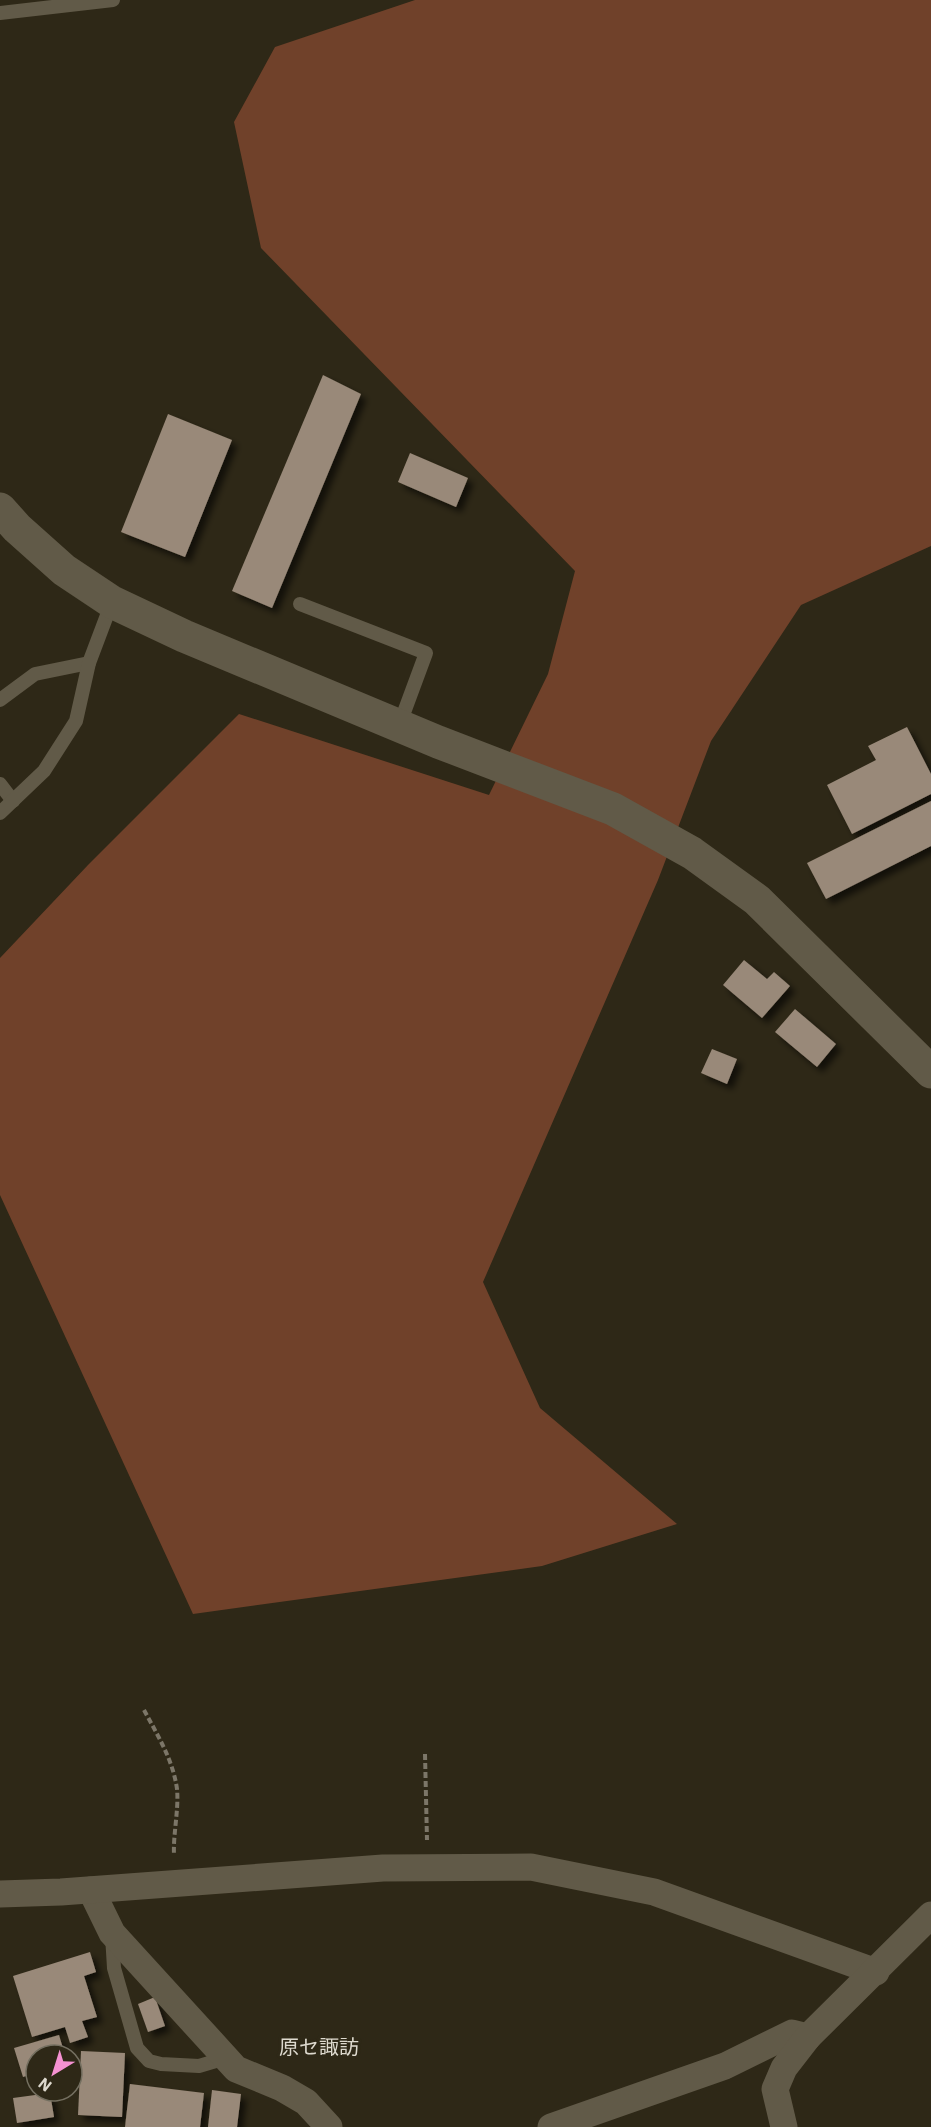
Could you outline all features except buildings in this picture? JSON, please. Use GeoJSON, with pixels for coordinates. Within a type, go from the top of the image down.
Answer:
{"type":"FeatureCollection","features":[{"type":"Feature","properties":{"kind":"street"},"geometry":{"type":"LineString","coordinates":[[0,509],[17,528],[64,570],[112,602],[184,636],[399,726],[613,809],[692,853],[757,900],[931,1072]]}},
{"type":"Feature","properties":{"kind":"street"},"geometry":{"type":"LineString","coordinates":[[0,1894],[91,1890],[383,1868],[531,1867],[654,1892],[876,1972]]}},
{"type":"Feature","properties":{"kind":"street"},"geometry":{"type":"LineString","coordinates":[[91,1890],[112,1933],[236,2069],[282,2088],[306,2102],[329,2127]]}},
{"type":"Feature","properties":{"kind":"street"},"geometry":{"type":"LineString","coordinates":[[784,2127],[775,2089],[784,2068],[808,2037],[931,1915]]}},
{"type":"Feature","properties":{"kind":"street"},"geometry":{"type":"LineString","coordinates":[[551,2127],[726,2066],[792,2033],[808,2037]]}},
{"type":"Feature","properties":{"kind":"lane"},"geometry":{"type":"LineString","coordinates":[[0,13],[113,0]]}},
{"type":"Feature","properties":{"kind":"lane"},"geometry":{"type":"LineString","coordinates":[[0,813],[44,771],[76,721],[89,663],[112,602]]}},
{"type":"Feature","properties":{"kind":"lane"},"geometry":{"type":"LineString","coordinates":[[300,604],[426,653],[399,726]]}},
{"type":"Feature","properties":{"kind":"lane"},"geometry":{"type":"LineString","coordinates":[[0,700],[35,674],[89,663]]}},
{"type":"Feature","properties":{"kind":"lane"},"geometry":{"type":"LineString","coordinates":[[0,784],[13,801]]}},
{"type":"Feature","properties":{"kind":"lane"},"geometry":{"type":"LineString","coordinates":[[112,1933],[114,1968],[137,2048],[149,2061],[160,2064],[199,2066],[226,2058]]}},
{"type":"Feature","properties":{"kind":"path"},"geometry":{"type":"LineString","coordinates":[[144,1710],[170,1758],[177,1791],[173,1840],[176,1884]]}},
{"type":"Feature","properties":{"kind":"path"},"geometry":{"type":"LineString","coordinates":[[425,1754],[428,1868]]}},
{"type":"Feature","properties":{"kind":"shaded area"},"geometry":{"type":"Polygon","coordinates":[[[415,0],[931,0],[931,546],[801,605],[711,741],[658,880],[483,1282],[540,1408],[677,1524],[542,1566],[193,1614],[0,1195],[0,958],[88,865],[239,714],[489,795],[548,674],[575,571],[261,248],[234,122],[275,47],[415,0]]]}},
{"type":"Feature","properties":{"kind":"district","name":"原セ諏訪"},"geometry":{"type":"Point","coordinates":[319,2047]}}]}
